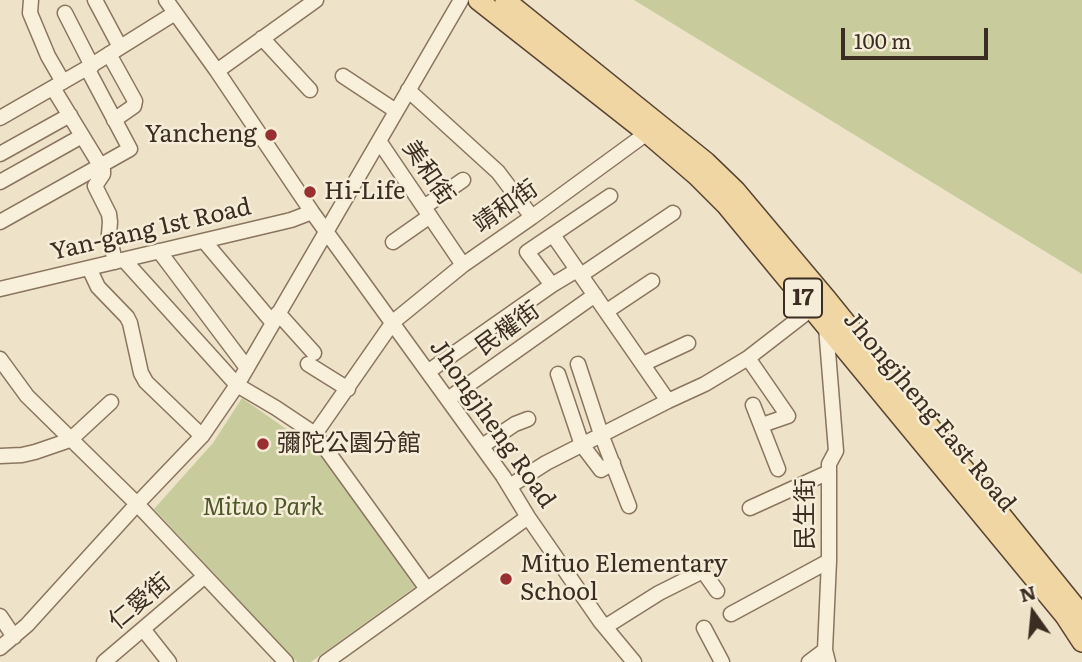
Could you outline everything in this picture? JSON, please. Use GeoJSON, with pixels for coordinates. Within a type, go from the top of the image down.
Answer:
{"type":"FeatureCollection","features":[{"type":"Feature","properties":{"kind":"main road","name":"Jhongjheng East Road"},"geometry":{"type":"LineString","coordinates":[[478,0],[647,133],[726,205],[819,304],[826,327],[1075,613]]}},
{"type":"Feature","properties":{"kind":"main road","name":"Jhongjheng East Road"},"geometry":{"type":"LineString","coordinates":[[505,0],[706,162],[736,191],[819,304],[1075,613],[1082,642]]}},
{"type":"Feature","properties":{"kind":"street"},"geometry":{"type":"LineString","coordinates":[[32,0],[30,13],[70,115],[103,174],[94,186],[109,214],[108,234],[120,261],[237,386],[276,408],[315,435],[427,589]]}},
{"type":"Feature","properties":{"kind":"street"},"geometry":{"type":"LineString","coordinates":[[95,0],[135,101],[134,106],[114,120]]}},
{"type":"Feature","properties":{"kind":"street","name":"Jhongjheng Road"},"geometry":{"type":"LineString","coordinates":[[166,0],[312,212],[482,446],[605,627],[634,662]]}},
{"type":"Feature","properties":{"kind":"street"},"geometry":{"type":"LineString","coordinates":[[216,71],[316,0]]}},
{"type":"Feature","properties":{"kind":"street"},"geometry":{"type":"LineString","coordinates":[[0,648],[27,625],[137,503],[202,436],[237,386],[461,0]]}},
{"type":"Feature","properties":{"kind":"street"},"geometry":{"type":"LineString","coordinates":[[0,222],[130,149],[65,13]]}},
{"type":"Feature","properties":{"kind":"street"},"geometry":{"type":"LineString","coordinates":[[0,118],[175,13]]}},
{"type":"Feature","properties":{"kind":"street"},"geometry":{"type":"LineString","coordinates":[[262,38],[310,90]]}},
{"type":"Feature","properties":{"kind":"street"},"geometry":{"type":"LineString","coordinates":[[343,76],[396,111]]}},
{"type":"Feature","properties":{"kind":"street"},"geometry":{"type":"LineString","coordinates":[[408,90],[498,173],[533,217]]}},
{"type":"Feature","properties":{"kind":"street"},"geometry":{"type":"LineString","coordinates":[[0,154],[70,115]]}},
{"type":"Feature","properties":{"kind":"street","name":"靖和街"},"geometry":{"type":"LineString","coordinates":[[315,435],[393,322],[463,265],[647,133]]}},
{"type":"Feature","properties":{"kind":"street"},"geometry":{"type":"LineString","coordinates":[[0,182],[82,136]]}},
{"type":"Feature","properties":{"kind":"street","name":"美和街"},"geometry":{"type":"LineString","coordinates":[[379,141],[463,265]]}},
{"type":"Feature","properties":{"kind":"street"},"geometry":{"type":"LineString","coordinates":[[393,242],[463,180]]}},
{"type":"Feature","properties":{"kind":"street"},"geometry":{"type":"LineString","coordinates":[[552,285],[527,252],[610,196]]}},
{"type":"Feature","properties":{"kind":"street","name":"Yan-gang 1st Road"},"geometry":{"type":"LineString","coordinates":[[0,289],[291,220],[312,212]]}},
{"type":"Feature","properties":{"kind":"street"},"geometry":{"type":"LineString","coordinates":[[429,371],[552,285],[579,272],[673,213]]}},
{"type":"Feature","properties":{"kind":"street"},"geometry":{"type":"LineString","coordinates":[[553,235],[668,401]]}},
{"type":"Feature","properties":{"kind":"street"},"geometry":{"type":"LineString","coordinates":[[204,241],[311,359],[348,389]]}},
{"type":"Feature","properties":{"kind":"street"},"geometry":{"type":"LineString","coordinates":[[159,251],[247,368]]}},
{"type":"Feature","properties":{"kind":"street"},"geometry":{"type":"LineString","coordinates":[[89,268],[98,287],[127,317],[141,373],[146,382],[202,436]]}},
{"type":"Feature","properties":{"kind":"street"},"geometry":{"type":"LineString","coordinates":[[607,311],[652,281]]}},
{"type":"Feature","properties":{"kind":"street","name":"民權街"},"geometry":{"type":"LineString","coordinates":[[448,400],[595,295]]}},
{"type":"Feature","properties":{"kind":"street"},"geometry":{"type":"LineString","coordinates":[[510,486],[546,463],[705,384],[748,358],[819,304]]}},
{"type":"Feature","properties":{"kind":"street","name":"民生街"},"geometry":{"type":"LineString","coordinates":[[826,327],[836,451],[829,464],[827,656]]}},
{"type":"Feature","properties":{"kind":"street"},"geometry":{"type":"LineString","coordinates":[[643,364],[688,343]]}},
{"type":"Feature","properties":{"kind":"street"},"geometry":{"type":"LineString","coordinates":[[748,358],[788,416],[762,425]]}},
{"type":"Feature","properties":{"kind":"street"},"geometry":{"type":"LineString","coordinates":[[578,364],[601,435],[629,506]]}},
{"type":"Feature","properties":{"kind":"street"},"geometry":{"type":"LineString","coordinates":[[2,368],[70,440],[137,503],[286,662]]}},
{"type":"Feature","properties":{"kind":"street"},"geometry":{"type":"LineString","coordinates":[[558,374],[582,445],[601,470],[612,463]]}},
{"type":"Feature","properties":{"kind":"street"},"geometry":{"type":"LineString","coordinates":[[0,456],[22,455],[70,440],[111,402]]}},
{"type":"Feature","properties":{"kind":"street"},"geometry":{"type":"LineString","coordinates":[[753,405],[778,469]]}},
{"type":"Feature","properties":{"kind":"street"},"geometry":{"type":"LineString","coordinates":[[482,446],[515,424],[528,419]]}},
{"type":"Feature","properties":{"kind":"street"},"geometry":{"type":"LineString","coordinates":[[750,508],[829,472]]}},
{"type":"Feature","properties":{"kind":"street"},"geometry":{"type":"LineString","coordinates":[[326,662],[528,517]]}},
{"type":"Feature","properties":{"kind":"street"},"geometry":{"type":"LineString","coordinates":[[731,614],[829,561]]}},
{"type":"Feature","properties":{"kind":"street"},"geometry":{"type":"LineString","coordinates":[[605,627],[659,593],[703,571],[717,591]]}},
{"type":"Feature","properties":{"kind":"street","name":"仁愛街"},"geometry":{"type":"LineString","coordinates":[[104,662],[205,576]]}},
{"type":"Feature","properties":{"kind":"street"},"geometry":{"type":"LineString","coordinates":[[0,616],[14,637]]}},
{"type":"Feature","properties":{"kind":"street"},"geometry":{"type":"LineString","coordinates":[[704,628],[722,662]]}},
{"type":"Feature","properties":{"kind":"street"},"geometry":{"type":"LineString","coordinates":[[143,629],[169,662]]}},
{"type":"Feature","properties":{"kind":"street"},"geometry":{"type":"LineString","coordinates":[[808,662],[827,656]]}},
{"type":"Feature","properties":{"kind":"green space"},"geometry":{"type":"Polygon","coordinates":[[[634,0],[1082,0],[1082,274],[634,0]]]}},
{"type":"Feature","properties":{"kind":"green space","name":"Mituo Park"},"geometry":{"type":"Polygon","coordinates":[[[242,398],[319,452],[415,587],[311,662],[297,662],[154,509],[213,443],[242,398]]]}},
{"type":"Feature","properties":{"kind":"place","name":"Yancheng"},"geometry":{"type":"Point","coordinates":[271,135]}},
{"type":"Feature","properties":{"kind":"place","name":"Hi-Life"},"geometry":{"type":"Point","coordinates":[310,192]}},
{"type":"Feature","properties":{"kind":"place","name":"彌陀公園分館"},"geometry":{"type":"Point","coordinates":[263,444]}},
{"type":"Feature","properties":{"kind":"place","name":"Mituo Elementary School"},"geometry":{"type":"Point","coordinates":[506,579]}}]}
